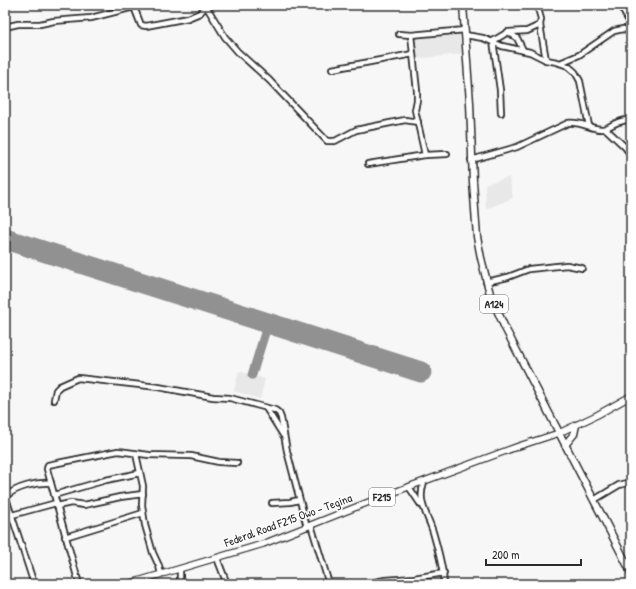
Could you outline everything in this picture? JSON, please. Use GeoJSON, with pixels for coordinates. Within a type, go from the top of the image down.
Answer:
{"type":"FeatureCollection","features":[{"type":"Feature","properties":{"kind":"highway","name":"A124"},"geometry":{"type":"LineString","coordinates":[[463,5],[470,103],[471,160],[477,237],[486,282],[505,328],[631,572]]}},
{"type":"Feature","properties":{"kind":"highway"},"geometry":{"type":"LineString","coordinates":[[565,445],[574,434],[576,425]]}},
{"type":"Feature","properties":{"kind":"main road","name":"Federal Road F215 Owo - Tegina"},"geometry":{"type":"LineString","coordinates":[[128,584],[263,544],[409,487],[519,446],[559,433],[631,396]]}},
{"type":"Feature","properties":{"kind":"street"},"geometry":{"type":"LineString","coordinates":[[5,27],[18,24],[40,24],[54,21],[91,18],[134,7],[141,25],[146,26],[188,18],[200,13],[206,5],[225,38],[238,52],[270,80],[327,141],[335,141],[356,130],[405,120],[418,122]]}},
{"type":"Feature","properties":{"kind":"street"},"geometry":{"type":"LineString","coordinates":[[537,5],[541,19],[540,25],[546,60]]}},
{"type":"Feature","properties":{"kind":"street"},"geometry":{"type":"LineString","coordinates":[[620,5],[631,26]]}},
{"type":"Feature","properties":{"kind":"street"},"geometry":{"type":"LineString","coordinates":[[492,41],[508,32],[527,30],[540,25]]}},
{"type":"Feature","properties":{"kind":"street"},"geometry":{"type":"LineString","coordinates":[[560,63],[578,55],[614,31],[623,29],[631,31]]}},
{"type":"Feature","properties":{"kind":"street"},"geometry":{"type":"LineString","coordinates":[[508,32],[517,38],[523,50]]}},
{"type":"Feature","properties":{"kind":"street"},"geometry":{"type":"LineString","coordinates":[[399,34],[465,33],[492,41],[502,46],[523,50],[546,60],[568,66],[575,72],[580,81],[589,126]]}},
{"type":"Feature","properties":{"kind":"street"},"geometry":{"type":"LineString","coordinates":[[411,35],[417,91],[415,110],[425,155]]}},
{"type":"Feature","properties":{"kind":"street"},"geometry":{"type":"LineString","coordinates":[[492,41],[500,90],[501,113]]}},
{"type":"Feature","properties":{"kind":"street"},"geometry":{"type":"LineString","coordinates":[[332,69],[413,54]]}},
{"type":"Feature","properties":{"kind":"street"},"geometry":{"type":"LineString","coordinates":[[471,160],[517,148],[568,123],[573,122],[601,130],[631,119]]}},
{"type":"Feature","properties":{"kind":"street"},"geometry":{"type":"LineString","coordinates":[[606,129],[625,147],[631,155]]}},
{"type":"Feature","properties":{"kind":"street"},"geometry":{"type":"LineString","coordinates":[[368,164],[425,155],[447,154]]}},
{"type":"Feature","properties":{"kind":"street"},"geometry":{"type":"LineString","coordinates":[[486,282],[508,277],[529,269],[567,265],[582,268]]}},
{"type":"Feature","properties":{"kind":"street"},"geometry":{"type":"LineString","coordinates":[[54,400],[56,390],[60,386],[74,378],[78,378],[158,387],[213,397],[230,398],[274,410],[279,414],[299,500],[330,584]]}},
{"type":"Feature","properties":{"kind":"street"},"geometry":{"type":"LineString","coordinates":[[266,408],[284,436]]}},
{"type":"Feature","properties":{"kind":"street"},"geometry":{"type":"LineString","coordinates":[[78,584],[46,469],[48,465],[114,452],[162,456],[191,456],[237,464]]}},
{"type":"Feature","properties":{"kind":"street"},"geometry":{"type":"LineString","coordinates":[[136,454],[143,486],[143,513],[150,543],[161,574]]}},
{"type":"Feature","properties":{"kind":"street"},"geometry":{"type":"LineString","coordinates":[[54,495],[106,480],[140,473]]}},
{"type":"Feature","properties":{"kind":"street"},"geometry":{"type":"LineString","coordinates":[[422,506],[421,492],[424,482]]}},
{"type":"Feature","properties":{"kind":"street"},"geometry":{"type":"LineString","coordinates":[[594,500],[619,485],[631,482]]}},
{"type":"Feature","properties":{"kind":"street"},"geometry":{"type":"LineString","coordinates":[[34,584],[5,496],[14,490],[39,483],[51,483]]}},
{"type":"Feature","properties":{"kind":"street"},"geometry":{"type":"LineString","coordinates":[[409,487],[422,506],[437,546],[444,573],[444,584]]}},
{"type":"Feature","properties":{"kind":"street"},"geometry":{"type":"LineString","coordinates":[[5,515],[12,515],[56,505],[72,503],[84,505],[142,494]]}},
{"type":"Feature","properties":{"kind":"street"},"geometry":{"type":"LineString","coordinates":[[272,503],[299,500]]}},
{"type":"Feature","properties":{"kind":"street"},"geometry":{"type":"LineString","coordinates":[[65,537],[143,513]]}},
{"type":"Feature","properties":{"kind":"street"},"geometry":{"type":"LineString","coordinates":[[217,558],[227,584]]}},
{"type":"Feature","properties":{"kind":"street"},"geometry":{"type":"LineString","coordinates":[[180,569],[180,584]]}},
{"type":"Feature","properties":{"kind":"street"},"geometry":{"type":"LineString","coordinates":[[365,584],[444,573]]}},
{"type":"Feature","properties":{"kind":"shaded area"},"geometry":{"type":"Polygon","coordinates":[[[460,34],[461,54],[416,59],[414,39],[460,34]]]}},
{"type":"Feature","properties":{"kind":"shaded area"},"geometry":{"type":"Polygon","coordinates":[[[509,177],[513,198],[486,209],[485,184],[509,177]]]}},
{"type":"Feature","properties":{"kind":"shaded area"},"geometry":{"type":"Polygon","coordinates":[[[239,371],[265,379],[260,399],[234,391],[239,371]]]}},
{"type":"Feature","properties":{"kind":"taxiway"},"geometry":{"type":"LineString","coordinates":[[252,375],[268,323]]}},
{"type":"Feature","properties":{"kind":"runway"},"geometry":{"type":"LineString","coordinates":[[5,239],[421,372]]}}]}
